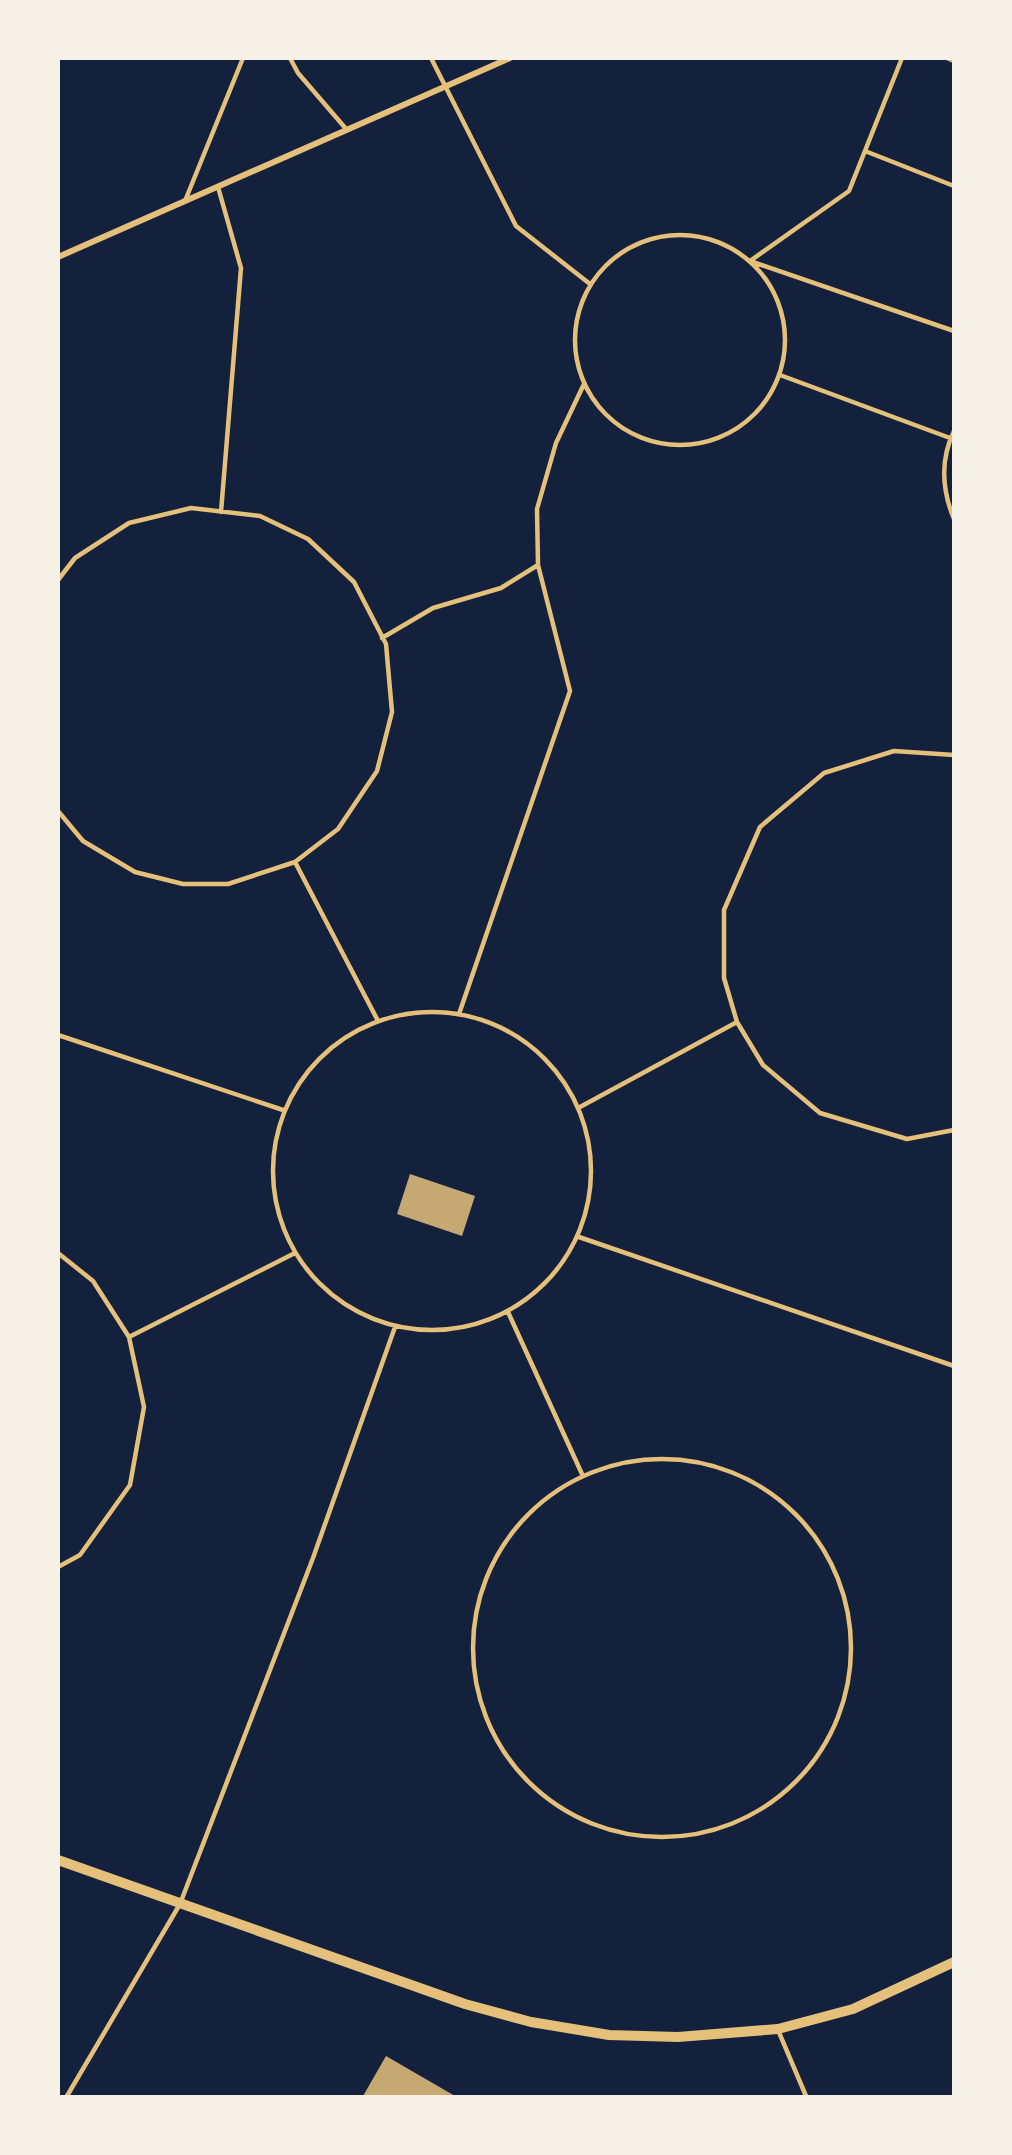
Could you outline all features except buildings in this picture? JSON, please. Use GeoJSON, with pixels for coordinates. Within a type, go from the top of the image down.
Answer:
{"type":"FeatureCollection","features":[{"type":"Feature","properties":{"kind":"street"},"geometry":{"type":"LineString","coordinates":[[58,257],[510,58]]}},
{"type":"Feature","properties":{"kind":"street"},"geometry":{"type":"LineString","coordinates":[[58,1860],[465,2004],[531,2022],[609,2035],[678,2037],[778,2029],[853,2009],[954,1962]]}},
{"type":"Feature","properties":{"kind":"lane"},"geometry":{"type":"LineString","coordinates":[[185,201],[243,58]]}},
{"type":"Feature","properties":{"kind":"lane"},"geometry":{"type":"LineString","coordinates":[[290,58],[298,73],[347,130]]}},
{"type":"Feature","properties":{"kind":"lane"},"geometry":{"type":"LineString","coordinates":[[431,58],[516,226],[590,284]]}},
{"type":"Feature","properties":{"kind":"lane"},"geometry":{"type":"LineString","coordinates":[[750,261],[849,191],[902,58]]}},
{"type":"Feature","properties":{"kind":"lane"},"geometry":{"type":"LineString","coordinates":[[947,58],[954,61]]}},
{"type":"Feature","properties":{"kind":"lane"},"geometry":{"type":"LineString","coordinates":[[865,151],[954,186]]}},
{"type":"Feature","properties":{"kind":"lane"},"geometry":{"type":"LineString","coordinates":[[218,187],[241,268],[221,512]]}},
{"type":"Feature","properties":{"kind":"lane"},"geometry":{"type":"LineString","coordinates":[[750,261],[765,276],[782,313],[786,334],[780,375],[771,394],[743,425],[726,436],[685,446],[664,445],[625,430],[594,402],[584,384],[577,363],[575,343],[581,303],[590,284],[618,254],[645,241],[675,234],[696,235],[716,240],[750,261],[954,331]]}},
{"type":"Feature","properties":{"kind":"lane"},"geometry":{"type":"LineString","coordinates":[[780,375],[950,438]]}},
{"type":"Feature","properties":{"kind":"lane"},"geometry":{"type":"LineString","coordinates":[[459,1014],[570,691],[538,565],[537,509],[556,443],[584,384]]}},
{"type":"Feature","properties":{"kind":"lane"},"geometry":{"type":"LineString","coordinates":[[954,431],[950,438],[944,478],[946,499],[954,519]]}},
{"type":"Feature","properties":{"kind":"lane"},"geometry":{"type":"LineString","coordinates":[[58,580],[75,558],[129,523],[191,508],[260,516],[308,539],[354,582],[386,644],[392,712],[377,771],[339,829],[295,862],[228,884],[183,884],[135,872],[84,841],[58,811]]}},
{"type":"Feature","properties":{"kind":"lane"},"geometry":{"type":"LineString","coordinates":[[382,638],[433,608],[501,588],[538,565]]}},
{"type":"Feature","properties":{"kind":"lane"},"geometry":{"type":"LineString","coordinates":[[954,755],[894,751],[824,772],[760,826],[724,910],[724,978],[737,1022],[763,1065],[819,1113],[907,1139],[954,1130]]}},
{"type":"Feature","properties":{"kind":"lane"},"geometry":{"type":"LineString","coordinates":[[295,862],[377,1019]]}},
{"type":"Feature","properties":{"kind":"lane"},"geometry":{"type":"LineString","coordinates":[[443,1010],[459,1014],[497,1023],[549,1060],[579,1107],[593,1183],[579,1237],[552,1278],[508,1312],[451,1330],[395,1327],[331,1295],[295,1252],[280,1220],[272,1165],[283,1110],[329,1047],[377,1019],[443,1010]]}},
{"type":"Feature","properties":{"kind":"lane"},"geometry":{"type":"LineString","coordinates":[[579,1107],[737,1022]]}},
{"type":"Feature","properties":{"kind":"lane"},"geometry":{"type":"LineString","coordinates":[[58,1035],[283,1110]]}},
{"type":"Feature","properties":{"kind":"lane"},"geometry":{"type":"LineString","coordinates":[[579,1237],[954,1366]]}},
{"type":"Feature","properties":{"kind":"lane"},"geometry":{"type":"LineString","coordinates":[[129,1337],[295,1252]]}},
{"type":"Feature","properties":{"kind":"lane"},"geometry":{"type":"LineString","coordinates":[[58,1253],[93,1281],[129,1337],[144,1407],[130,1485],[80,1555],[58,1567]]}},
{"type":"Feature","properties":{"kind":"lane"},"geometry":{"type":"LineString","coordinates":[[508,1312],[582,1474]]}},
{"type":"Feature","properties":{"kind":"lane"},"geometry":{"type":"LineString","coordinates":[[67,2097],[180,1904],[313,1558],[395,1327]]}},
{"type":"Feature","properties":{"kind":"lane"},"geometry":{"type":"LineString","coordinates":[[642,1458],[711,1463],[775,1494],[821,1542],[850,1614],[852,1668],[836,1727],[798,1782],[731,1826],[666,1839],[610,1831],[547,1799],[505,1754],[478,1696],[473,1627],[495,1556],[529,1510],[582,1474],[642,1458]]}},
{"type":"Feature","properties":{"kind":"lane"},"geometry":{"type":"LineString","coordinates":[[778,2029],[806,2097]]}}]}
